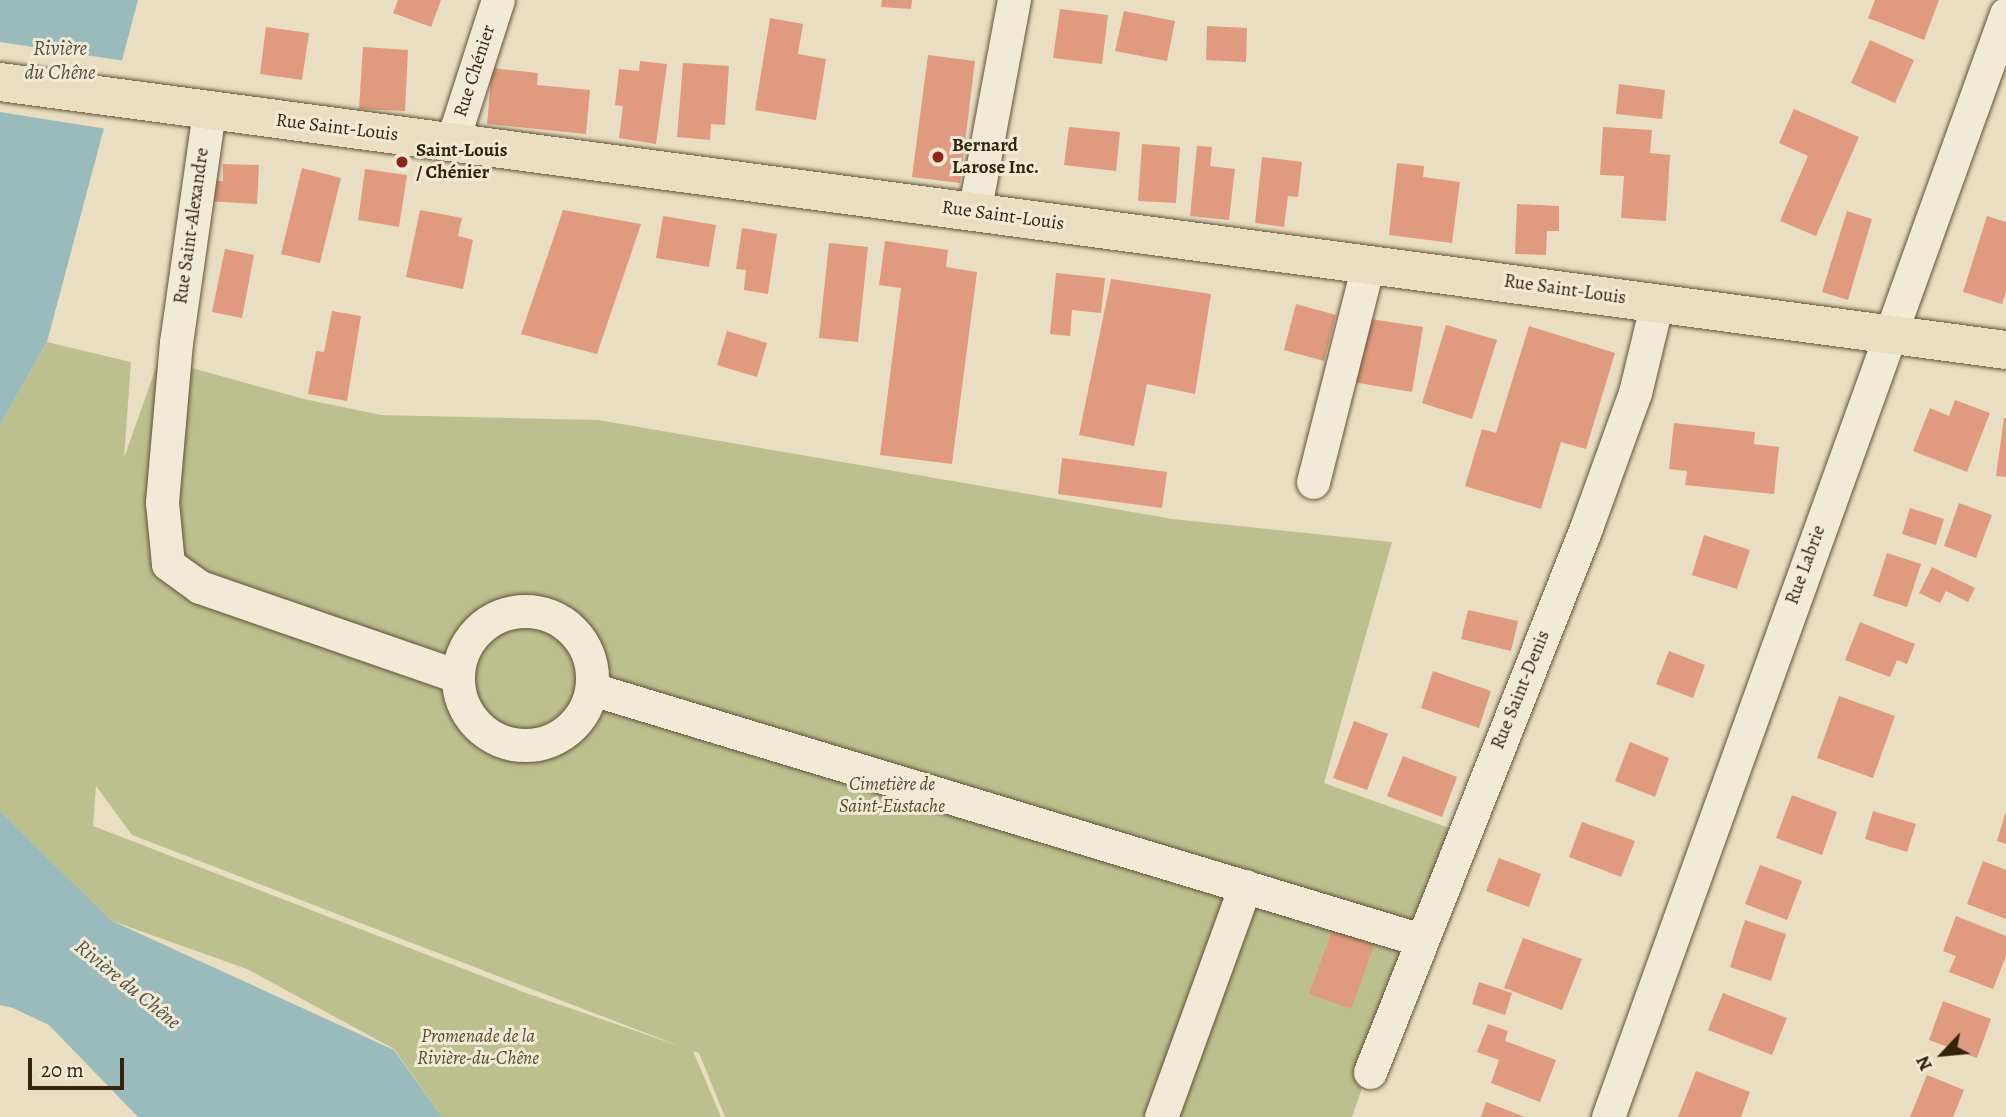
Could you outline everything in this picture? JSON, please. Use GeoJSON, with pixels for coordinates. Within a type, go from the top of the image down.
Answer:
{"type":"FeatureCollection","features":[{"type":"Feature","properties":{"kind":"main road","name":"Rue Saint-Louis"},"geometry":{"type":"LineString","coordinates":[[0,82],[1657,302],[2006,351]]}},
{"type":"Feature","properties":{"kind":"street","name":"Rue Chénier"},"geometry":{"type":"LineString","coordinates":[[452,142],[498,0]]}},
{"type":"Feature","properties":{"kind":"street"},"geometry":{"type":"LineString","coordinates":[[974,213],[1014,0]]}},
{"type":"Feature","properties":{"kind":"street","name":"Rue Labrie"},"geometry":{"type":"LineString","coordinates":[[1608,1117],[2006,14]]}},
{"type":"Feature","properties":{"kind":"street","name":"Rue Saint-Alexandre"},"geometry":{"type":"LineString","coordinates":[[209,111],[176,342],[162,502],[168,564],[200,587],[457,676]]}},
{"type":"Feature","properties":{"kind":"street"},"geometry":{"type":"LineString","coordinates":[[1313,482],[1368,264]]}},
{"type":"Feature","properties":{"kind":"street","name":"Rue Saint-Denis"},"geometry":{"type":"LineString","coordinates":[[1370,1072],[1596,502],[1635,393],[1657,302]]}},
{"type":"Feature","properties":{"kind":"street"},"geometry":{"type":"LineString","coordinates":[[534,611],[552,616],[572,630],[587,652],[592,689],[583,712],[558,738],[536,745],[507,744],[486,734],[465,710],[457,676],[462,652],[475,632],[494,618],[510,612],[534,611]]}},
{"type":"Feature","properties":{"kind":"street"},"geometry":{"type":"LineString","coordinates":[[592,689],[1421,940]]}},
{"type":"Feature","properties":{"kind":"street"},"geometry":{"type":"LineString","coordinates":[[1161,1117],[1245,886]]}},
{"type":"Feature","properties":{"kind":"green space","name":"Cimetière de Saint-Eustache"},"geometry":{"type":"Polygon","coordinates":[[[47,342],[131,362],[124,458],[159,359],[304,399],[381,415],[598,420],[1173,519],[1392,542],[1324,783],[1452,829],[1352,1117],[725,1117],[699,1053],[693,1051],[721,1117],[442,1117],[394,1049],[247,969],[112,921],[0,811],[0,425],[47,342]],[[96,786],[93,826],[526,993],[682,1047],[132,835],[96,786]]]}},
{"type":"Feature","properties":{"kind":"water","name":"Rivière du Chêne"},"geometry":{"type":"Polygon","coordinates":[[[0,0],[138,0],[47,342],[0,425],[0,0]]]}},
{"type":"Feature","properties":{"kind":"water","name":"Rivière du Chêne"},"geometry":{"type":"Polygon","coordinates":[[[0,811],[112,921],[394,1050],[442,1117],[138,1117],[49,1025],[13,1008],[0,1005],[0,811]]]}},
{"type":"Feature","properties":{"kind":"pier"},"geometry":{"type":"Polygon","coordinates":[[[0,42],[125,61],[107,129],[0,112],[0,42]]]}},
{"type":"Feature","properties":{"kind":"building"},"geometry":{"type":"Polygon","coordinates":[[[398,0],[441,0],[431,27],[393,13],[398,0]]]}},
{"type":"Feature","properties":{"kind":"building"},"geometry":{"type":"Polygon","coordinates":[[[882,0],[912,0],[911,9],[881,7],[882,0]]]}},
{"type":"Feature","properties":{"kind":"building"},"geometry":{"type":"Polygon","coordinates":[[[1875,0],[1939,0],[1924,40],[1868,18],[1875,0]]]}},
{"type":"Feature","properties":{"kind":"building"},"geometry":{"type":"Polygon","coordinates":[[[1060,9],[1108,15],[1102,64],[1053,58],[1060,9]]]}},
{"type":"Feature","properties":{"kind":"building"},"geometry":{"type":"Polygon","coordinates":[[[1124,11],[1175,21],[1167,61],[1115,51],[1124,11]]]}},
{"type":"Feature","properties":{"kind":"building"},"geometry":{"type":"Polygon","coordinates":[[[770,18],[803,24],[798,54],[826,59],[816,120],[755,110],[770,18]]]}},
{"type":"Feature","properties":{"kind":"building"},"geometry":{"type":"Polygon","coordinates":[[[1207,26],[1247,28],[1246,62],[1206,60],[1207,26]]]}},
{"type":"Feature","properties":{"kind":"building"},"geometry":{"type":"Polygon","coordinates":[[[266,27],[309,33],[302,80],[260,74],[266,27]]]}},
{"type":"Feature","properties":{"kind":"building"},"geometry":{"type":"Polygon","coordinates":[[[1870,40],[1914,60],[1895,103],[1851,83],[1870,40]]]}},
{"type":"Feature","properties":{"kind":"building"},"geometry":{"type":"Polygon","coordinates":[[[363,47],[408,50],[405,111],[359,109],[363,47]]]}},
{"type":"Feature","properties":{"kind":"building"},"geometry":{"type":"Polygon","coordinates":[[[928,55],[975,61],[960,183],[912,177],[928,55]]]}},
{"type":"Feature","properties":{"kind":"building"},"geometry":{"type":"Polygon","coordinates":[[[640,61],[667,64],[656,144],[619,138],[623,106],[615,105],[619,69],[639,71],[640,61]]]}},
{"type":"Feature","properties":{"kind":"building"},"geometry":{"type":"Polygon","coordinates":[[[683,63],[729,66],[725,125],[711,124],[710,140],[677,137],[683,63]]]}},
{"type":"Feature","properties":{"kind":"building"},"geometry":{"type":"Polygon","coordinates":[[[492,68],[538,73],[537,85],[590,90],[586,134],[487,124],[492,68]]]}},
{"type":"Feature","properties":{"kind":"building"},"geometry":{"type":"Polygon","coordinates":[[[1619,84],[1665,90],[1662,119],[1616,114],[1619,84]]]}},
{"type":"Feature","properties":{"kind":"building"},"geometry":{"type":"Polygon","coordinates":[[[1794,109],[1859,137],[1816,236],[1780,221],[1808,156],[1779,143],[1794,109]]]}},
{"type":"Feature","properties":{"kind":"building"},"geometry":{"type":"Polygon","coordinates":[[[1069,127],[1120,132],[1116,171],[1064,165],[1069,127]]]}},
{"type":"Feature","properties":{"kind":"building"},"geometry":{"type":"Polygon","coordinates":[[[1603,127],[1652,130],[1650,153],[1670,155],[1666,221],[1621,218],[1624,176],[1600,175],[1603,127]]]}},
{"type":"Feature","properties":{"kind":"building"},"geometry":{"type":"Polygon","coordinates":[[[1142,144],[1180,147],[1176,203],[1138,201],[1142,144]]]}},
{"type":"Feature","properties":{"kind":"building"},"geometry":{"type":"Polygon","coordinates":[[[1197,146],[1212,147],[1210,166],[1235,169],[1229,220],[1190,216],[1197,146]]]}},
{"type":"Feature","properties":{"kind":"building"},"geometry":{"type":"Polygon","coordinates":[[[1262,157],[1302,162],[1298,197],[1288,196],[1284,227],[1255,223],[1262,157]]]}},
{"type":"Feature","properties":{"kind":"building"},"geometry":{"type":"Polygon","coordinates":[[[1397,163],[1424,166],[1423,177],[1460,182],[1452,243],[1389,235],[1397,163]]]}},
{"type":"Feature","properties":{"kind":"building"},"geometry":{"type":"Polygon","coordinates":[[[223,164],[259,165],[257,204],[208,201],[210,181],[223,181],[223,164]]]}},
{"type":"Feature","properties":{"kind":"building"},"geometry":{"type":"Polygon","coordinates":[[[302,168],[341,178],[320,263],[281,254],[302,168]]]}},
{"type":"Feature","properties":{"kind":"building"},"geometry":{"type":"Polygon","coordinates":[[[365,169],[407,175],[399,227],[358,220],[365,169]]]}},
{"type":"Feature","properties":{"kind":"building"},"geometry":{"type":"Polygon","coordinates":[[[1517,204],[1559,206],[1559,231],[1547,231],[1546,255],[1515,254],[1517,204]]]}},
{"type":"Feature","properties":{"kind":"building"},"geometry":{"type":"Polygon","coordinates":[[[420,210],[462,218],[458,236],[473,240],[463,289],[406,277],[420,210]]]}},
{"type":"Feature","properties":{"kind":"building"},"geometry":{"type":"Polygon","coordinates":[[[563,210],[641,224],[597,354],[521,334],[563,210]]]}},
{"type":"Feature","properties":{"kind":"building"},"geometry":{"type":"Polygon","coordinates":[[[1847,211],[1872,219],[1848,300],[1822,292],[1847,211]]]}},
{"type":"Feature","properties":{"kind":"building"},"geometry":{"type":"Polygon","coordinates":[[[663,216],[716,225],[709,267],[656,258],[663,216]]]}},
{"type":"Feature","properties":{"kind":"building"},"geometry":{"type":"Polygon","coordinates":[[[1987,216],[2006,222],[2006,292],[2002,304],[1963,292],[1987,216]]]}},
{"type":"Feature","properties":{"kind":"building"},"geometry":{"type":"Polygon","coordinates":[[[742,228],[777,234],[768,294],[744,290],[746,270],[736,269],[742,228]]]}},
{"type":"Feature","properties":{"kind":"building"},"geometry":{"type":"Polygon","coordinates":[[[885,241],[948,250],[946,267],[977,272],[952,464],[880,455],[901,288],[879,285],[885,241]]]}},
{"type":"Feature","properties":{"kind":"building"},"geometry":{"type":"Polygon","coordinates":[[[829,243],[868,247],[858,342],[819,338],[829,243]]]}},
{"type":"Feature","properties":{"kind":"building"},"geometry":{"type":"Polygon","coordinates":[[[225,249],[254,255],[242,318],[212,312],[225,249]]]}},
{"type":"Feature","properties":{"kind":"building"},"geometry":{"type":"Polygon","coordinates":[[[1056,273],[1105,278],[1101,313],[1072,310],[1070,336],[1050,334],[1056,273]]]}},
{"type":"Feature","properties":{"kind":"building"},"geometry":{"type":"Polygon","coordinates":[[[1111,279],[1211,294],[1195,394],[1147,384],[1134,446],[1079,435],[1111,279]]]}},
{"type":"Feature","properties":{"kind":"building"},"geometry":{"type":"Polygon","coordinates":[[[1296,304],[1336,315],[1324,361],[1284,350],[1296,304]]]}},
{"type":"Feature","properties":{"kind":"building"},"geometry":{"type":"Polygon","coordinates":[[[332,311],[361,316],[347,401],[308,394],[316,351],[324,352],[332,311]]]}},
{"type":"Feature","properties":{"kind":"building"},"geometry":{"type":"Polygon","coordinates":[[[1364,318],[1423,327],[1412,392],[1353,382],[1364,318]]]}},
{"type":"Feature","properties":{"kind":"building"},"geometry":{"type":"Polygon","coordinates":[[[1446,325],[1497,340],[1472,419],[1422,403],[1446,325]]]}},
{"type":"Feature","properties":{"kind":"building"},"geometry":{"type":"Polygon","coordinates":[[[1529,326],[1615,353],[1586,449],[1561,442],[1541,509],[1465,486],[1482,429],[1496,433],[1529,326]]]}},
{"type":"Feature","properties":{"kind":"building"},"geometry":{"type":"Polygon","coordinates":[[[727,331],[767,343],[757,377],[717,365],[727,331]]]}},
{"type":"Feature","properties":{"kind":"building"},"geometry":{"type":"Polygon","coordinates":[[[1955,400],[1990,413],[1967,472],[1913,451],[1930,408],[1949,416],[1955,400]]]}},
{"type":"Feature","properties":{"kind":"building"},"geometry":{"type":"Polygon","coordinates":[[[2006,418],[2006,477],[1996,476],[2006,418]]]}},
{"type":"Feature","properties":{"kind":"building"},"geometry":{"type":"Polygon","coordinates":[[[1674,423],[1755,432],[1754,444],[1779,447],[1774,494],[1685,485],[1687,471],[1669,469],[1674,423]]]}},
{"type":"Feature","properties":{"kind":"building"},"geometry":{"type":"Polygon","coordinates":[[[1062,458],[1167,472],[1162,508],[1058,494],[1062,458]]]}},
{"type":"Feature","properties":{"kind":"building"},"geometry":{"type":"Polygon","coordinates":[[[1959,503],[1992,515],[1976,558],[1944,546],[1959,503]]]}},
{"type":"Feature","properties":{"kind":"building"},"geometry":{"type":"Polygon","coordinates":[[[1910,508],[1944,519],[1936,545],[1902,534],[1910,508]]]}},
{"type":"Feature","properties":{"kind":"building"},"geometry":{"type":"Polygon","coordinates":[[[1704,535],[1750,550],[1737,589],[1692,575],[1704,535]]]}},
{"type":"Feature","properties":{"kind":"building"},"geometry":{"type":"Polygon","coordinates":[[[1887,553],[1921,564],[1907,607],[1873,596],[1887,553]]]}},
{"type":"Feature","properties":{"kind":"building"},"geometry":{"type":"Polygon","coordinates":[[[1932,567],[1975,588],[1968,602],[1946,591],[1940,603],[1919,593],[1932,567]]]}},
{"type":"Feature","properties":{"kind":"building"},"geometry":{"type":"Polygon","coordinates":[[[1468,610],[1518,621],[1511,651],[1461,639],[1468,610]]]}},
{"type":"Feature","properties":{"kind":"building"},"geometry":{"type":"Polygon","coordinates":[[[1860,622],[1915,644],[1907,664],[1897,660],[1890,677],[1845,660],[1860,622]]]}},
{"type":"Feature","properties":{"kind":"building"},"geometry":{"type":"Polygon","coordinates":[[[1669,651],[1705,665],[1693,698],[1656,684],[1669,651]]]}},
{"type":"Feature","properties":{"kind":"building"},"geometry":{"type":"Polygon","coordinates":[[[1433,671],[1491,691],[1479,728],[1421,708],[1433,671]]]}},
{"type":"Feature","properties":{"kind":"building"},"geometry":{"type":"Polygon","coordinates":[[[1839,696],[1895,716],[1873,778],[1817,758],[1839,696]]]}},
{"type":"Feature","properties":{"kind":"building"},"geometry":{"type":"Polygon","coordinates":[[[1354,721],[1388,734],[1367,790],[1333,778],[1354,721]]]}},
{"type":"Feature","properties":{"kind":"building"},"geometry":{"type":"Polygon","coordinates":[[[1630,742],[1669,758],[1655,797],[1615,781],[1630,742]]]}},
{"type":"Feature","properties":{"kind":"building"},"geometry":{"type":"Polygon","coordinates":[[[1403,756],[1457,777],[1442,817],[1387,796],[1403,756]]]}},
{"type":"Feature","properties":{"kind":"building"},"geometry":{"type":"Polygon","coordinates":[[[1792,795],[1837,812],[1822,855],[1776,838],[1792,795]]]}},
{"type":"Feature","properties":{"kind":"building"},"geometry":{"type":"Polygon","coordinates":[[[1873,811],[1916,824],[1907,852],[1865,839],[1873,811]]]}},
{"type":"Feature","properties":{"kind":"building"},"geometry":{"type":"Polygon","coordinates":[[[2006,814],[2006,844],[1997,841],[2006,814]]]}},
{"type":"Feature","properties":{"kind":"building"},"geometry":{"type":"Polygon","coordinates":[[[1582,822],[1635,841],[1621,877],[1569,857],[1582,822]]]}},
{"type":"Feature","properties":{"kind":"building"},"geometry":{"type":"Polygon","coordinates":[[[1499,858],[1541,874],[1529,907],[1486,891],[1499,858]]]}},
{"type":"Feature","properties":{"kind":"building"},"geometry":{"type":"Polygon","coordinates":[[[1983,861],[2006,870],[2006,919],[1967,904],[1983,861]]]}},
{"type":"Feature","properties":{"kind":"building"},"geometry":{"type":"Polygon","coordinates":[[[1760,865],[1802,881],[1787,920],[1745,904],[1760,865]]]}},
{"type":"Feature","properties":{"kind":"building"},"geometry":{"type":"Polygon","coordinates":[[[1956,916],[2006,936],[2006,956],[1993,989],[1949,972],[1956,956],[1943,951],[1956,916]]]}},
{"type":"Feature","properties":{"kind":"building"},"geometry":{"type":"Polygon","coordinates":[[[1745,920],[1786,934],[1771,981],[1730,967],[1745,920]]]}},
{"type":"Feature","properties":{"kind":"building"},"geometry":{"type":"Polygon","coordinates":[[[1333,928],[1375,943],[1351,1009],[1309,994],[1333,928]]]}},
{"type":"Feature","properties":{"kind":"building"},"geometry":{"type":"Polygon","coordinates":[[[1523,938],[1582,959],[1562,1010],[1504,988],[1523,938]]]}},
{"type":"Feature","properties":{"kind":"building"},"geometry":{"type":"Polygon","coordinates":[[[1479,982],[1512,993],[1505,1015],[1472,1004],[1479,982]]]}},
{"type":"Feature","properties":{"kind":"building"},"geometry":{"type":"Polygon","coordinates":[[[1723,993],[1787,1018],[1772,1055],[1708,1030],[1723,993]]]}},
{"type":"Feature","properties":{"kind":"building"},"geometry":{"type":"Polygon","coordinates":[[[1943,1001],[1991,1019],[1977,1058],[1929,1040],[1943,1001]]]}},
{"type":"Feature","properties":{"kind":"building"},"geometry":{"type":"Polygon","coordinates":[[[1488,1024],[1508,1031],[1505,1041],[1556,1060],[1540,1102],[1491,1083],[1499,1060],[1477,1052],[1488,1024]]]}},
{"type":"Feature","properties":{"kind":"building"},"geometry":{"type":"Polygon","coordinates":[[[1696,1071],[1750,1092],[1741,1117],[1678,1117],[1696,1071]]]}},
{"type":"Feature","properties":{"kind":"building"},"geometry":{"type":"Polygon","coordinates":[[[1927,1075],[1964,1090],[1953,1117],[1910,1117],[1927,1075]]]}},
{"type":"Feature","properties":{"kind":"building"},"geometry":{"type":"Polygon","coordinates":[[[1486,1102],[1525,1117],[1481,1117],[1486,1102]]]}},
{"type":"Feature","properties":{"kind":"place","name":"Bernard Larose Inc."},"geometry":{"type":"Point","coordinates":[938,157]}},
{"type":"Feature","properties":{"kind":"place","name":"Saint-Louis / Chénier"},"geometry":{"type":"Point","coordinates":[402,162]}},
{"type":"Feature","properties":{"kind":"park label","name":"Promenade de la Rivière-du-Chêne"},"geometry":{"type":"Point","coordinates":[478,1048]}}]}
